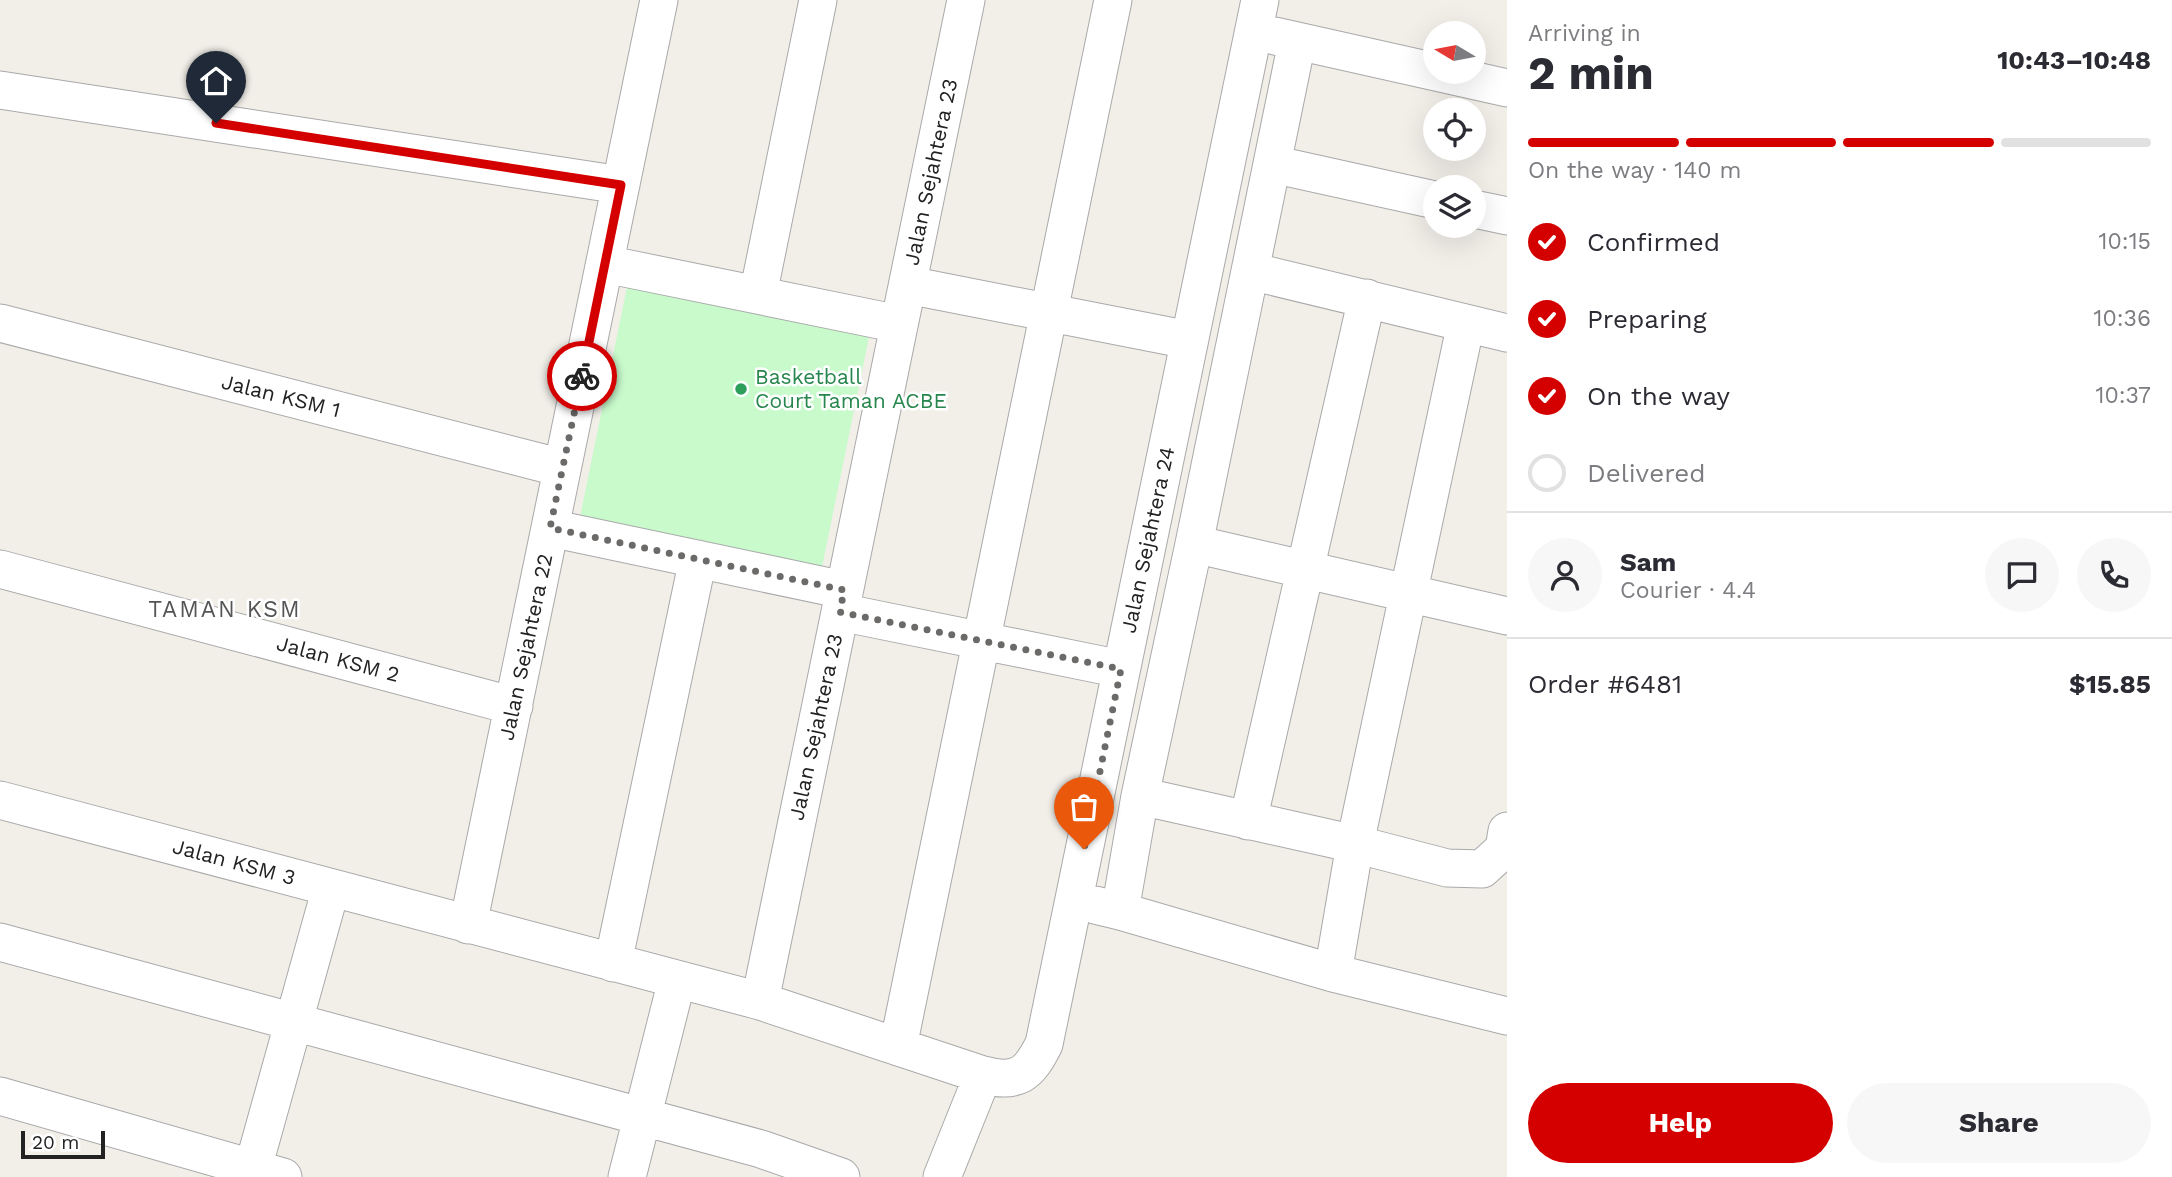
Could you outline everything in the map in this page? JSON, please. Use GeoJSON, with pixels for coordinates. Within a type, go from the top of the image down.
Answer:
{"type":"FeatureCollection","features":[{"type":"Feature","properties":{"kind":"street","name":"Jalan Sejahtera 22"},"geometry":{"type":"LineString","coordinates":[[468,925],[659,0]]}},
{"type":"Feature","properties":{"kind":"street"},"geometry":{"type":"LineString","coordinates":[[758,295],[818,0]]}},
{"type":"Feature","properties":{"kind":"street","name":"Jalan Sejahtera 23"},"geometry":{"type":"LineString","coordinates":[[760,1002],[966,0]]}},
{"type":"Feature","properties":{"kind":"street"},"geometry":{"type":"LineString","coordinates":[[898,1047],[1113,0]]}},
{"type":"Feature","properties":{"kind":"street"},"geometry":{"type":"LineString","coordinates":[[1256,16],[1297,41],[1507,88]]}},
{"type":"Feature","properties":{"kind":"street","name":"Jalan Sejahtera 24"},"geometry":{"type":"LineString","coordinates":[[760,1002],[998,1079],[1013,1079],[1026,1072],[1036,1060],[1044,1044],[1256,16]]}},
{"type":"Feature","properties":{"kind":"street"},"geometry":{"type":"LineString","coordinates":[[1120,911],[1140,796],[1297,41]]}},
{"type":"Feature","properties":{"kind":"street"},"geometry":{"type":"LineString","coordinates":[[0,90],[621,185]]}},
{"type":"Feature","properties":{"kind":"street"},"geometry":{"type":"LineString","coordinates":[[1272,164],[1423,197]]}},
{"type":"Feature","properties":{"kind":"street"},"geometry":{"type":"LineString","coordinates":[[1486,212],[1507,216]]}},
{"type":"Feature","properties":{"kind":"street"},"geometry":{"type":"LineString","coordinates":[[604,264],[899,324]]}},
{"type":"Feature","properties":{"kind":"street"},"geometry":{"type":"LineString","coordinates":[[1250,271],[1507,333]]}},
{"type":"Feature","properties":{"kind":"street"},"geometry":{"type":"LineString","coordinates":[[908,285],[1189,340]]}},
{"type":"Feature","properties":{"kind":"street"},"geometry":{"type":"LineString","coordinates":[[1248,821],[1367,298]]}},
{"type":"Feature","properties":{"kind":"street","name":"Jalan KSM 1"},"geometry":{"type":"LineString","coordinates":[[0,323],[562,468]]}},
{"type":"Feature","properties":{"kind":"street"},"geometry":{"type":"LineString","coordinates":[[1333,973],[1355,844],[1466,323]]}},
{"type":"Feature","properties":{"kind":"street"},"geometry":{"type":"LineString","coordinates":[[550,528],[698,559],[982,641],[1121,669]]}},
{"type":"Feature","properties":{"kind":"street"},"geometry":{"type":"LineString","coordinates":[[1194,544],[1507,615]]}},
{"type":"Feature","properties":{"kind":"street"},"geometry":{"type":"LineString","coordinates":[[613,963],[698,559]]}},
{"type":"Feature","properties":{"kind":"street","name":"Jalan KSM 2"},"geometry":{"type":"LineString","coordinates":[[0,569],[514,706]]}},
{"type":"Feature","properties":{"kind":"street"},"geometry":{"type":"LineString","coordinates":[[1140,796],[1355,844],[1447,868],[1482,869],[1504,849],[1507,831]]}},
{"type":"Feature","properties":{"kind":"street","name":"Jalan KSM 3"},"geometry":{"type":"LineString","coordinates":[[0,800],[760,1002]]}},
{"type":"Feature","properties":{"kind":"street"},"geometry":{"type":"LineString","coordinates":[[0,1096],[268,1173],[294,1022],[331,888]]}},
{"type":"Feature","properties":{"kind":"street"},"geometry":{"type":"LineString","coordinates":[[1073,901],[1120,911],[1333,973],[1507,1016]]}},
{"type":"Feature","properties":{"kind":"street"},"geometry":{"type":"LineString","coordinates":[[0,942],[761,1149],[841,1177]]}},
{"type":"Feature","properties":{"kind":"street"},"geometry":{"type":"LineString","coordinates":[[627,1177],[677,980]]}},
{"type":"Feature","properties":{"kind":"street"},"geometry":{"type":"LineString","coordinates":[[942,1177],[984,1075]]}},
{"type":"Feature","properties":{"kind":"green space"},"geometry":{"type":"Polygon","coordinates":[[[627,287],[869,337],[822,567],[580,517],[627,287]]]}},
{"type":"Feature","properties":{"kind":"way so far"},"geometry":{"type":"LineString","coordinates":[[582,376],[550,528],[844,590],[840,612],[1121,669],[1084,849]]}},
{"type":"Feature","properties":{"kind":"place","name":"Basketball Court Taman ACBE"},"geometry":{"type":"Point","coordinates":[741,389]}},
{"type":"Feature","properties":{"kind":"district","name":"TAMAN KSM"},"geometry":{"type":"Point","coordinates":[225,609]}},
{"type":"Feature","properties":{"kind":"route"},"geometry":{"type":"LineString","coordinates":[[216,123],[621,185],[582,376]]}}]}
